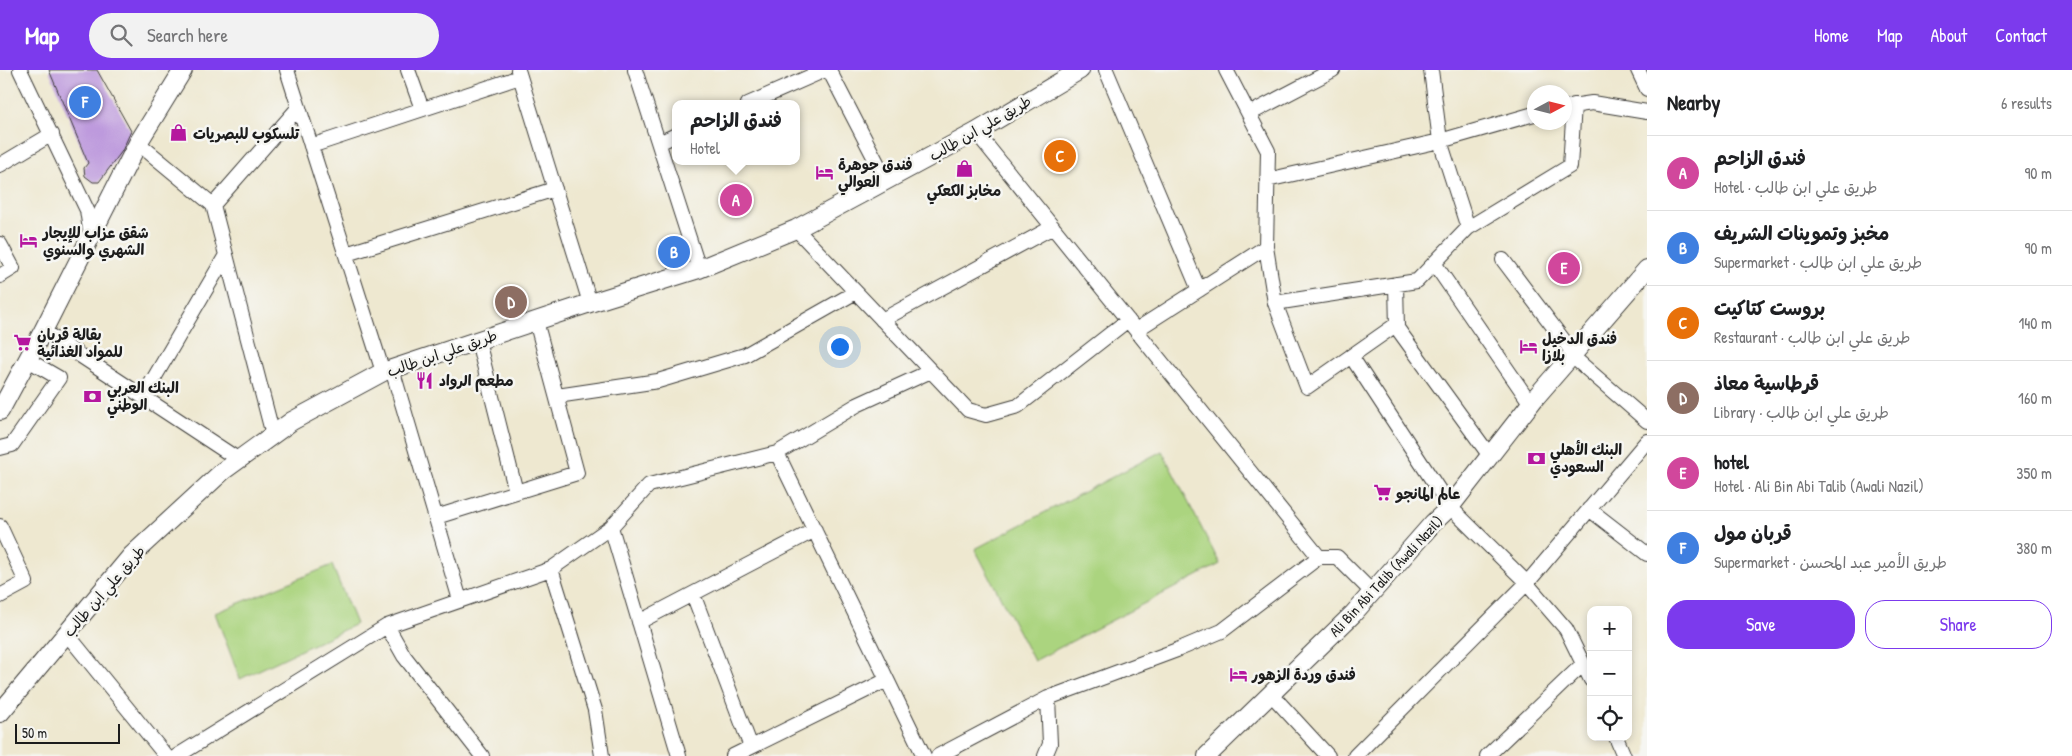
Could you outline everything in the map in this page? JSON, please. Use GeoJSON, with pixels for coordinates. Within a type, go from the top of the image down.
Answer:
{"type":"FeatureCollection","features":[{"type":"Feature","properties":{"kind":"main road"},"geometry":{"type":"LineString","coordinates":[[0,411],[44,331],[138,143],[183,70]]}},
{"type":"Feature","properties":{"kind":"main road","name":"طريق علي ابن طالب"},"geometry":{"type":"LineString","coordinates":[[0,713],[132,555],[223,471],[292,421],[387,371],[590,303],[699,269],[796,229],[976,132],[1080,70]]}},
{"type":"Feature","properties":{"kind":"main road","name":"Ali Bin Abi Talib (Awali Nazil)"},"geometry":{"type":"LineString","coordinates":[[1207,756],[1353,614],[1450,507],[1531,404],[1647,269]]}},
{"type":"Feature","properties":{"kind":"street"},"geometry":{"type":"LineString","coordinates":[[20,70],[87,210],[92,236]]}},
{"type":"Feature","properties":{"kind":"street"},"geometry":{"type":"LineString","coordinates":[[288,70],[346,254],[436,517],[460,600]]}},
{"type":"Feature","properties":{"kind":"street"},"geometry":{"type":"LineString","coordinates":[[408,70],[422,109]]}},
{"type":"Feature","properties":{"kind":"street"},"geometry":{"type":"LineString","coordinates":[[636,70],[699,269]]}},
{"type":"Feature","properties":{"kind":"street"},"geometry":{"type":"LineString","coordinates":[[757,100],[825,70]]}},
{"type":"Feature","properties":{"kind":"street"},"geometry":{"type":"LineString","coordinates":[[829,70],[886,180]]}},
{"type":"Feature","properties":{"kind":"street"},"geometry":{"type":"LineString","coordinates":[[1106,70],[1199,290]]}},
{"type":"Feature","properties":{"kind":"street"},"geometry":{"type":"LineString","coordinates":[[1226,70],[1268,150],[1266,247],[1275,303],[1307,387],[1397,324]]}},
{"type":"Feature","properties":{"kind":"street"},"geometry":{"type":"LineString","coordinates":[[1249,114],[1333,70]]}},
{"type":"Feature","properties":{"kind":"street"},"geometry":{"type":"LineString","coordinates":[[1431,70],[1440,140],[1468,228]]}},
{"type":"Feature","properties":{"kind":"street"},"geometry":{"type":"LineString","coordinates":[[1638,70],[1647,89]]}},
{"type":"Feature","properties":{"kind":"street"},"geometry":{"type":"LineString","coordinates":[[311,146],[519,74],[590,303]]}},
{"type":"Feature","properties":{"kind":"street"},"geometry":{"type":"LineString","coordinates":[[1572,106],[1592,103],[1647,112]]}},
{"type":"Feature","properties":{"kind":"street"},"geometry":{"type":"LineString","coordinates":[[213,205],[299,107]]}},
{"type":"Feature","properties":{"kind":"street"},"geometry":{"type":"LineString","coordinates":[[1267,180],[1440,140],[1527,116]]}},
{"type":"Feature","properties":{"kind":"street"},"geometry":{"type":"LineString","coordinates":[[1275,303],[1417,281],[1468,228],[1570,166],[1569,130]]}},
{"type":"Feature","properties":{"kind":"street"},"geometry":{"type":"LineString","coordinates":[[976,132],[1319,557]]}},
{"type":"Feature","properties":{"kind":"street"},"geometry":{"type":"LineString","coordinates":[[0,165],[52,134]]}},
{"type":"Feature","properties":{"kind":"street"},"geometry":{"type":"LineString","coordinates":[[658,143],[672,137]]}},
{"type":"Feature","properties":{"kind":"street"},"geometry":{"type":"LineString","coordinates":[[138,143],[213,205],[273,435]]}},
{"type":"Feature","properties":{"kind":"street"},"geometry":{"type":"LineString","coordinates":[[346,254],[555,188]]}},
{"type":"Feature","properties":{"kind":"street"},"geometry":{"type":"LineString","coordinates":[[882,320],[1053,227]]}},
{"type":"Feature","properties":{"kind":"street"},"geometry":{"type":"LineString","coordinates":[[796,229],[968,410],[986,416],[1018,406],[1132,325],[1199,290],[1266,247]]}},
{"type":"Feature","properties":{"kind":"street"},"geometry":{"type":"LineString","coordinates":[[0,244],[13,268],[0,276]]}},
{"type":"Feature","properties":{"kind":"street"},"geometry":{"type":"LineString","coordinates":[[143,397],[226,254]]}},
{"type":"Feature","properties":{"kind":"street"},"geometry":{"type":"LineString","coordinates":[[1504,260],[1573,355],[1647,421]]}},
{"type":"Feature","properties":{"kind":"street"},"geometry":{"type":"LineString","coordinates":[[1434,263],[1531,404]]}},
{"type":"Feature","properties":{"kind":"street"},"geometry":{"type":"LineString","coordinates":[[1396,284],[1398,328],[1490,456]]}},
{"type":"Feature","properties":{"kind":"street"},"geometry":{"type":"LineString","coordinates":[[557,396],[658,381],[745,355],[856,292]]}},
{"type":"Feature","properties":{"kind":"street"},"geometry":{"type":"LineString","coordinates":[[436,517],[577,473],[536,321]]}},
{"type":"Feature","properties":{"kind":"street"},"geometry":{"type":"LineString","coordinates":[[44,331],[238,460]]}},
{"type":"Feature","properties":{"kind":"street"},"geometry":{"type":"LineString","coordinates":[[478,340],[516,492]]}},
{"type":"Feature","properties":{"kind":"street"},"geometry":{"type":"LineString","coordinates":[[1351,356],[1450,507],[1527,583],[1566,629],[1587,672]]}},
{"type":"Feature","properties":{"kind":"street"},"geometry":{"type":"LineString","coordinates":[[0,448],[12,445],[58,378],[28,360]]}},
{"type":"Feature","properties":{"kind":"street"},"geometry":{"type":"LineString","coordinates":[[178,756],[387,626],[552,570],[611,527],[649,485],[777,453],[857,405],[931,371]]}},
{"type":"Feature","properties":{"kind":"street"},"geometry":{"type":"LineString","coordinates":[[1355,756],[1527,583],[1647,441]]}},
{"type":"Feature","properties":{"kind":"street"},"geometry":{"type":"LineString","coordinates":[[777,453],[924,756]]}},
{"type":"Feature","properties":{"kind":"street"},"geometry":{"type":"LineString","coordinates":[[1589,509],[1647,554]]}},
{"type":"Feature","properties":{"kind":"street"},"geometry":{"type":"LineString","coordinates":[[0,526],[26,582],[0,596]]}},
{"type":"Feature","properties":{"kind":"street"},"geometry":{"type":"LineString","coordinates":[[611,527],[679,756]]}},
{"type":"Feature","properties":{"kind":"street"},"geometry":{"type":"LineString","coordinates":[[639,622],[815,530]]}},
{"type":"Feature","properties":{"kind":"street"},"geometry":{"type":"LineString","coordinates":[[938,756],[1048,698],[1177,650],[1222,631],[1319,557],[1337,557],[1372,592]]}},
{"type":"Feature","properties":{"kind":"street"},"geometry":{"type":"LineString","coordinates":[[552,570],[595,710],[602,756]]}},
{"type":"Feature","properties":{"kind":"street"},"geometry":{"type":"LineString","coordinates":[[693,594],[751,747]]}},
{"type":"Feature","properties":{"kind":"street"},"geometry":{"type":"LineString","coordinates":[[387,626],[404,656],[482,756]]}},
{"type":"Feature","properties":{"kind":"street"},"geometry":{"type":"LineString","coordinates":[[67,634],[166,756]]}},
{"type":"Feature","properties":{"kind":"street"},"geometry":{"type":"LineString","coordinates":[[1487,756],[1583,664]]}},
{"type":"Feature","properties":{"kind":"street"},"geometry":{"type":"LineString","coordinates":[[733,756],[888,680]]}},
{"type":"Feature","properties":{"kind":"street"},"geometry":{"type":"LineString","coordinates":[[1271,694],[1328,756]]}},
{"type":"Feature","properties":{"kind":"street"},"geometry":{"type":"LineString","coordinates":[[1045,756],[1050,744],[1048,698]]}},
{"type":"Feature","properties":{"kind":"street"},"geometry":{"type":"LineString","coordinates":[[1618,741],[1624,756]]}},
{"type":"Feature","properties":{"kind":"green space"},"geometry":{"type":"Polygon","coordinates":[[[1162,451],[1220,564],[1034,661],[975,549],[1162,451]]]}},
{"type":"Feature","properties":{"kind":"green space"},"geometry":{"type":"Polygon","coordinates":[[[332,565],[356,624],[240,679],[215,613],[332,565]]]}},
{"type":"Feature","properties":{"kind":"building"},"geometry":{"type":"Polygon","coordinates":[[[49,70],[97,70],[131,131],[122,151],[99,182],[93,182],[85,176],[84,168],[88,163],[49,70]]]}},
{"type":"Feature","properties":{"kind":"place","name":"قربان مول"},"geometry":{"type":"Point","coordinates":[85,102]}},
{"type":"Feature","properties":{"kind":"place","name":"تلسكوب للبصريات"},"geometry":{"type":"Point","coordinates":[179,133]}},
{"type":"Feature","properties":{"kind":"place","name":"بروست كتاكيت"},"geometry":{"type":"Point","coordinates":[1060,156]}},
{"type":"Feature","properties":{"kind":"place","name":"مخابز الكعكي"},"geometry":{"type":"Point","coordinates":[964,169]}},
{"type":"Feature","properties":{"kind":"place","name":"فندق جوهرة العوالي"},"geometry":{"type":"Point","coordinates":[824,173]}},
{"type":"Feature","properties":{"kind":"place","name":"فندق الزاحم"},"geometry":{"type":"Point","coordinates":[736,200]}},
{"type":"Feature","properties":{"kind":"place","name":"شقق عزاب للإيجار الشهري والسنوي"},"geometry":{"type":"Point","coordinates":[29,241]}},
{"type":"Feature","properties":{"kind":"place","name":"مخبز وتموينات الشريف"},"geometry":{"type":"Point","coordinates":[674,252]}},
{"type":"Feature","properties":{"kind":"place","name":"hotel"},"geometry":{"type":"Point","coordinates":[1564,268]}},
{"type":"Feature","properties":{"kind":"place","name":"قرطاسية معاذ"},"geometry":{"type":"Point","coordinates":[511,302]}},
{"type":"Feature","properties":{"kind":"place","name":"بقالة قربان للمواد الغذائية"},"geometry":{"type":"Point","coordinates":[23,343]}},
{"type":"Feature","properties":{"kind":"place","name":"فندق الدخيل بلازا"},"geometry":{"type":"Point","coordinates":[1528,347]}},
{"type":"Feature","properties":{"kind":"place","name":"مطعم الرواد"},"geometry":{"type":"Point","coordinates":[425,380]}},
{"type":"Feature","properties":{"kind":"place","name":"البنك العربي الوطني"},"geometry":{"type":"Point","coordinates":[93,396]}},
{"type":"Feature","properties":{"kind":"place","name":"البنك الأهلي السعودي"},"geometry":{"type":"Point","coordinates":[1536,458]}},
{"type":"Feature","properties":{"kind":"place","name":"عالم المانجو"},"geometry":{"type":"Point","coordinates":[1382,493]}},
{"type":"Feature","properties":{"kind":"place","name":"فندق وردة الزهور"},"geometry":{"type":"Point","coordinates":[1238,674]}}]}
